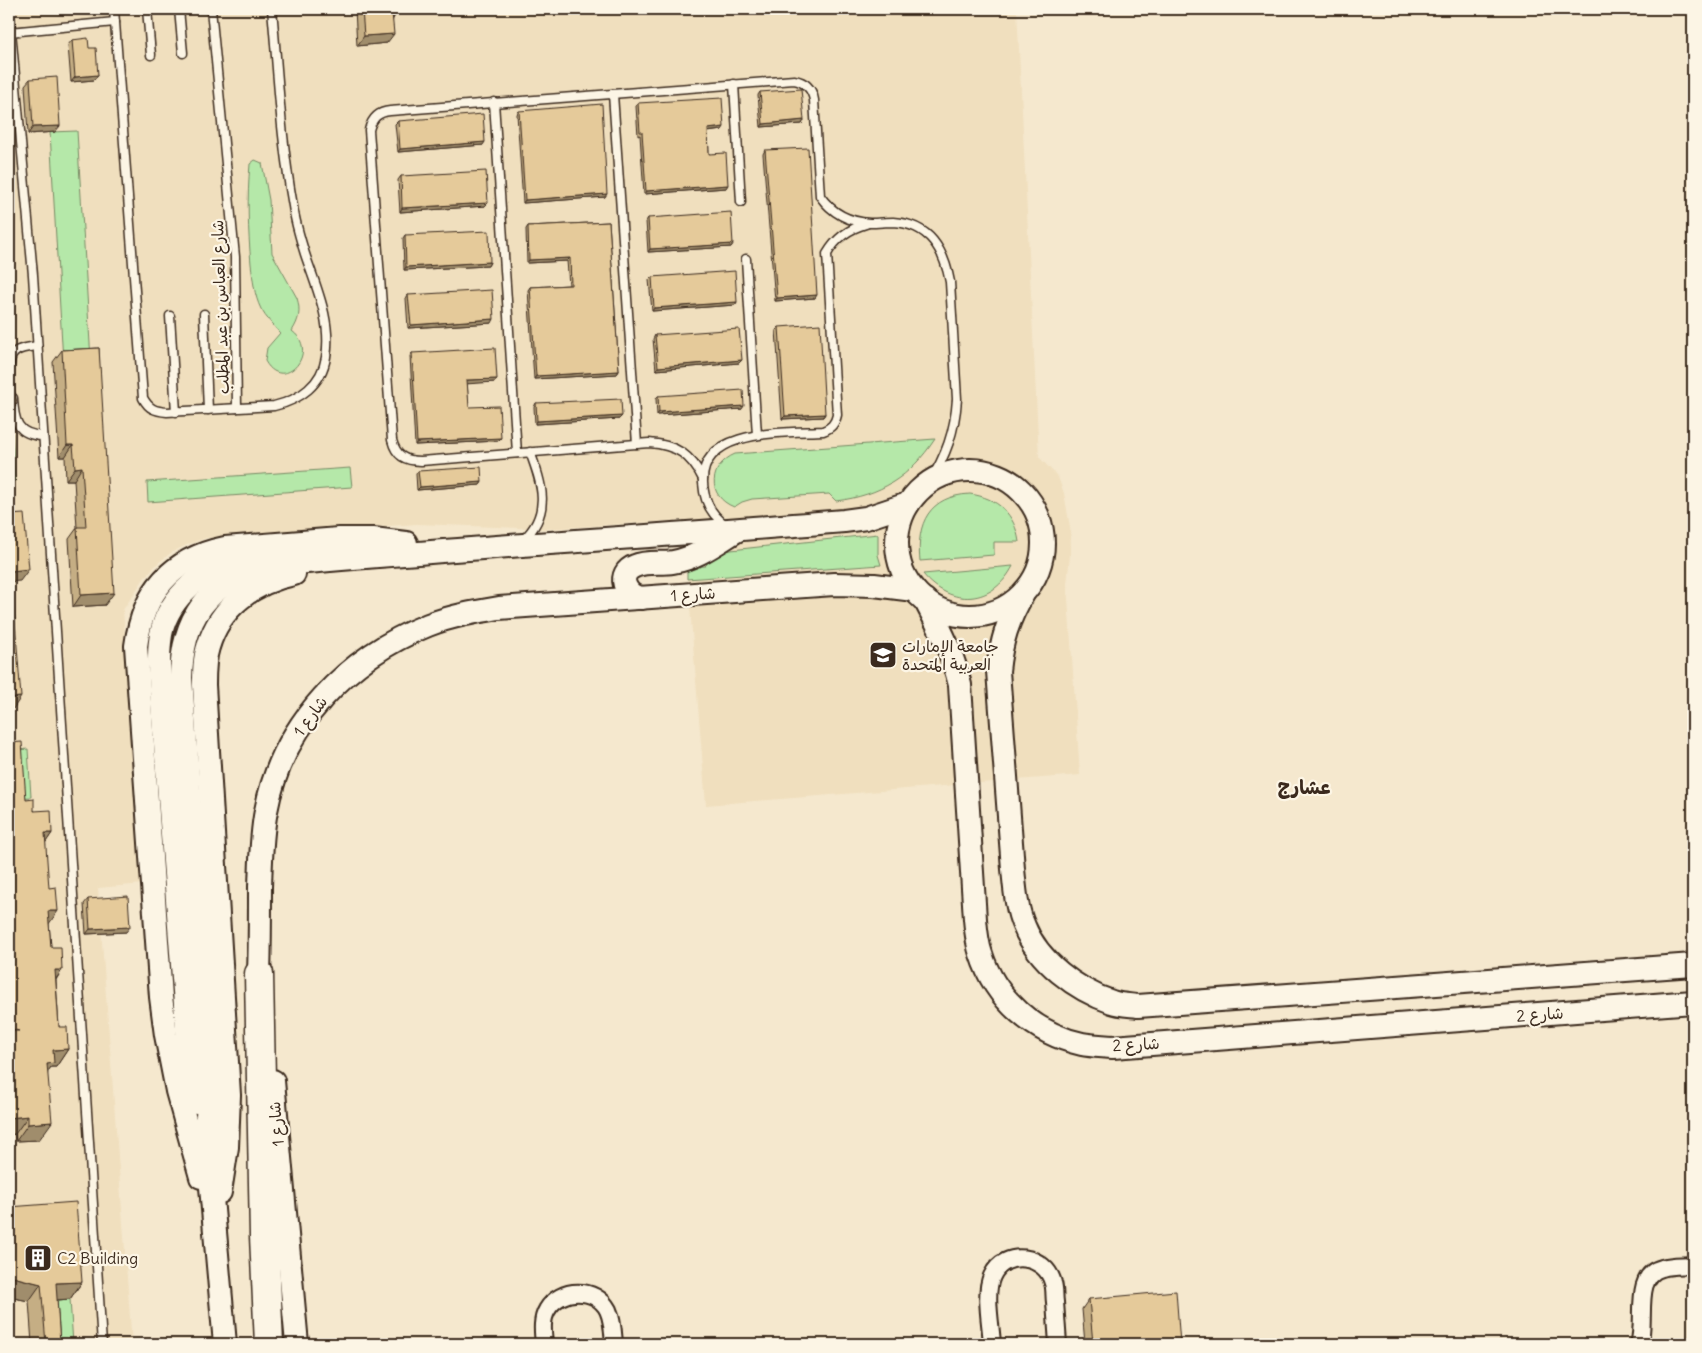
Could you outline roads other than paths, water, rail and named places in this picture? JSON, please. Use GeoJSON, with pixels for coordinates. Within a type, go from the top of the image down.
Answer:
{"type":"FeatureCollection","features":[{"type":"Feature","properties":{"kind":"highway"},"geometry":{"type":"LineString","coordinates":[[259,974],[264,1236],[269,1344]]}},
{"type":"Feature","properties":{"kind":"street"},"geometry":{"type":"LineString","coordinates":[[1022,594],[997,611],[983,615],[967,616],[952,614],[938,608],[919,595],[901,568],[897,542],[898,529],[908,504],[917,492],[940,476],[953,472],[979,471],[1004,479],[1015,486],[1024,495],[1038,517],[1043,543],[1039,566],[1032,581],[1012,612],[1004,631],[998,671],[1013,869],[1017,901],[1024,926],[1037,948],[1054,968],[1089,992],[1113,1002],[1138,1006],[1693,965]]}},
{"type":"Feature","properties":{"kind":"street"},"geometry":{"type":"LineString","coordinates":[[225,1344],[206,1132],[208,1103],[206,1028],[181,678],[182,656],[187,634],[196,614],[210,596],[244,572],[264,566],[405,553],[844,521],[866,518],[908,504]]}},
{"type":"Feature","properties":{"kind":"street"},"geometry":{"type":"LineString","coordinates":[[642,598],[631,594],[625,585],[626,574],[629,569],[640,564],[676,561],[692,556],[736,530]]}},
{"type":"Feature","properties":{"kind":"street"},"geometry":{"type":"LineString","coordinates":[[214,1216],[177,1091],[162,1006],[136,646],[138,628],[143,611],[151,595],[162,580],[175,568],[207,551],[339,539],[373,539],[465,550]]}},
{"type":"Feature","properties":{"kind":"street"},"geometry":{"type":"LineString","coordinates":[[206,1132],[193,1084],[188,1040],[159,665],[159,645],[163,626],[172,608],[195,582],[206,572],[233,559],[248,556],[416,544]]}},
{"type":"Feature","properties":{"kind":"street"},"geometry":{"type":"LineString","coordinates":[[214,1216],[220,1195],[227,1147],[229,1095],[204,685],[204,666],[208,647],[215,629],[240,598],[257,586],[276,577],[296,573],[398,562],[465,550]]}},
{"type":"Feature","properties":{"kind":"street","name":"شارع 1"},"geometry":{"type":"LineString","coordinates":[[298,1344],[272,1072],[259,974],[261,841],[266,810],[282,759],[310,712],[346,673],[368,656],[398,638],[430,624],[464,614],[498,608],[834,584],[874,585],[919,595]]}},
{"type":"Feature","properties":{"kind":"street","name":"شارع 2"},"geometry":{"type":"LineString","coordinates":[[919,595],[946,640],[960,685],[975,920],[980,952],[990,978],[1010,1004],[1029,1020],[1049,1032],[1084,1044],[1113,1047],[1693,1002]]}},
{"type":"Feature","properties":{"kind":"street"},"geometry":{"type":"LineString","coordinates":[[992,1344],[989,1285],[993,1274],[1000,1265],[1010,1260],[1021,1258],[1032,1259],[1042,1265],[1052,1279],[1054,1284],[1058,1344]]}},
{"type":"Feature","properties":{"kind":"street"},"geometry":{"type":"LineString","coordinates":[[1639,1344],[1642,1336],[1643,1290],[1649,1276],[1662,1268],[1693,1265]]}},
{"type":"Feature","properties":{"kind":"street"},"geometry":{"type":"LineString","coordinates":[[544,1344],[543,1321],[547,1310],[554,1301],[565,1294],[576,1292],[588,1294],[599,1299],[607,1308],[612,1319],[614,1344]]}},
{"type":"Feature","properties":{"kind":"lane"},"geometry":{"type":"LineString","coordinates":[[9,9],[37,346],[102,1344]]}},
{"type":"Feature","properties":{"kind":"lane"},"geometry":{"type":"LineString","coordinates":[[114,9],[143,398],[147,406],[155,411],[176,412],[237,408]]}},
{"type":"Feature","properties":{"kind":"lane"},"geometry":{"type":"LineString","coordinates":[[147,9],[151,55]]}},
{"type":"Feature","properties":{"kind":"lane"},"geometry":{"type":"LineString","coordinates":[[179,9],[183,53]]}},
{"type":"Feature","properties":{"kind":"lane","name":"شارع العباس بن عبد المطلب"},"geometry":{"type":"LineString","coordinates":[[211,9],[235,257],[237,408],[274,406],[298,398],[316,381],[326,359],[327,325],[320,293],[304,251],[293,207],[286,163],[272,9]]}},
{"type":"Feature","properties":{"kind":"lane"},"geometry":{"type":"LineString","coordinates":[[11,32],[115,22]]}},
{"type":"Feature","properties":{"kind":"lane"},"geometry":{"type":"LineString","coordinates":[[736,530],[724,524],[714,515],[707,503],[703,479],[697,467],[676,449],[663,444],[637,444],[413,461],[405,459],[398,454],[392,440],[369,130],[374,118],[384,111],[494,102],[794,80],[806,84],[810,88],[814,100],[820,196],[828,207],[859,222],[895,222],[910,226],[926,234],[939,247],[947,268],[951,291],[957,399],[956,414],[954,428],[944,457],[929,483]]}},
{"type":"Feature","properties":{"kind":"lane"},"geometry":{"type":"LineString","coordinates":[[734,84],[741,202]]}},
{"type":"Feature","properties":{"kind":"lane"},"geometry":{"type":"LineString","coordinates":[[612,94],[637,444]]}},
{"type":"Feature","properties":{"kind":"lane"},"geometry":{"type":"LineString","coordinates":[[494,102],[517,453]]}},
{"type":"Feature","properties":{"kind":"lane"},"geometry":{"type":"LineString","coordinates":[[703,479],[709,459],[716,451],[734,440],[757,435],[822,431],[830,428],[835,422],[837,415],[827,254],[836,241],[846,232],[870,223]]}},
{"type":"Feature","properties":{"kind":"lane"},"geometry":{"type":"LineString","coordinates":[[746,259],[757,435]]}},
{"type":"Feature","properties":{"kind":"lane"},"geometry":{"type":"LineString","coordinates":[[204,314],[208,410]]}},
{"type":"Feature","properties":{"kind":"lane"},"geometry":{"type":"LineString","coordinates":[[170,316],[176,412]]}},
{"type":"Feature","properties":{"kind":"lane"},"geometry":{"type":"LineString","coordinates":[[11,374],[10,360],[15,351],[20,348],[37,346]]}},
{"type":"Feature","properties":{"kind":"lane"},"geometry":{"type":"LineString","coordinates":[[12,393],[16,421],[20,428],[35,436],[43,436]]}},
{"type":"Feature","properties":{"kind":"lane"},"geometry":{"type":"LineString","coordinates":[[517,546],[529,534],[538,520],[542,502],[541,485],[530,452]]}},
{"type":"Feature","properties":{"kind":"place","name":"جامعة الإمارات العربية المتحدة"},"geometry":{"type":"Point","coordinates":[883,655]}},
{"type":"Feature","properties":{"kind":"place","name":"C2 Building"},"geometry":{"type":"Point","coordinates":[38,1258]}},
{"type":"Feature","properties":{"kind":"district","name":"عشارج"},"geometry":{"type":"Point","coordinates":[1304,787]}}]}
